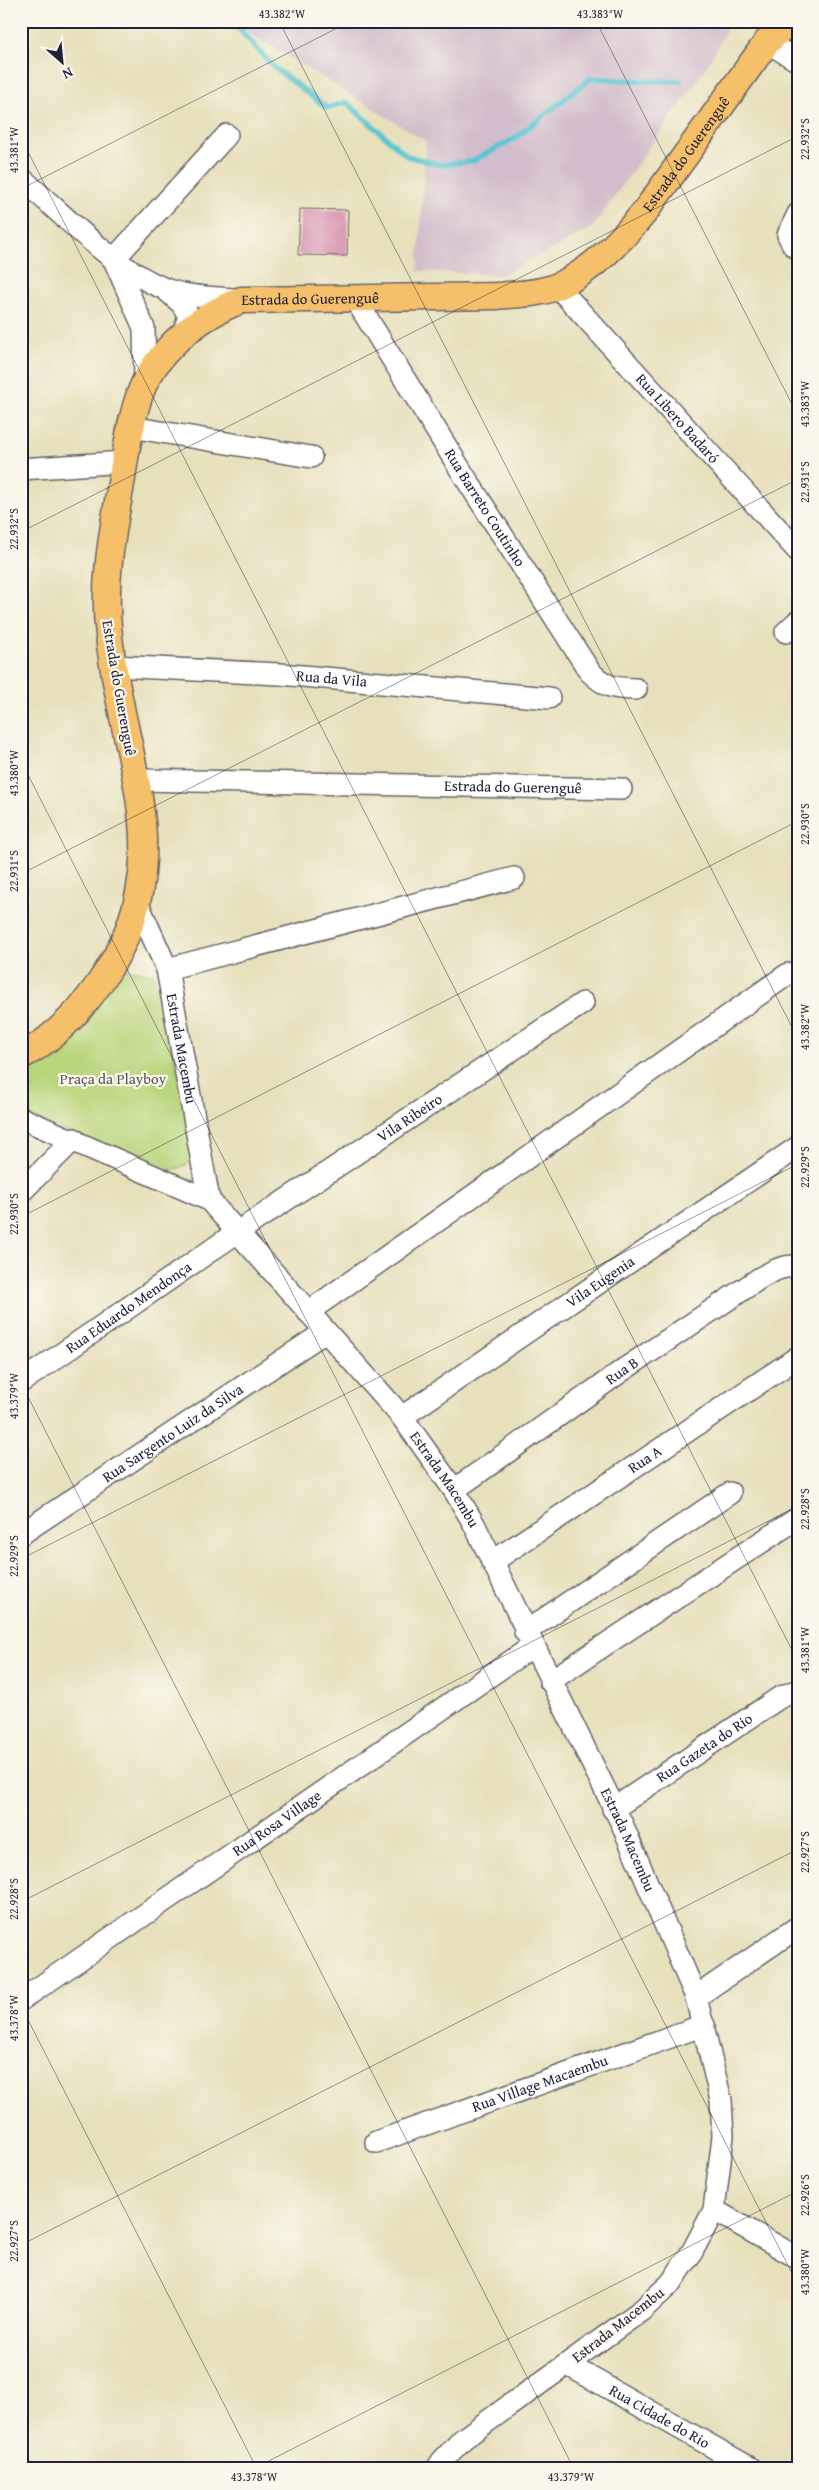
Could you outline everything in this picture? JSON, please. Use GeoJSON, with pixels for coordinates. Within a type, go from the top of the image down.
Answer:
{"type":"FeatureCollection","features":[{"type":"Feature","properties":{"kind":"main road","name":"Estrada do Guerenguê"},"geometry":{"type":"LineString","coordinates":[[21,1056],[58,1032],[87,1001],[114,962],[138,904],[143,879],[145,852],[137,780],[113,666],[106,609],[106,573],[131,427],[145,381],[154,368],[181,336],[210,315],[241,300],[497,296],[557,286],[596,262],[623,238],[644,213],[768,32],[789,21]]}},
{"type":"Feature","properties":{"kind":"street"},"geometry":{"type":"LineString","coordinates":[[768,32],[798,61]]}},
{"type":"Feature","properties":{"kind":"street"},"geometry":{"type":"LineString","coordinates":[[114,259],[227,135]]}},
{"type":"Feature","properties":{"kind":"street"},"geometry":{"type":"LineString","coordinates":[[21,178],[114,259],[142,278],[165,289],[182,304],[189,316],[181,336],[169,341],[158,340],[144,328]]}},
{"type":"Feature","properties":{"kind":"street"},"geometry":{"type":"LineString","coordinates":[[793,242],[798,214]]}},
{"type":"Feature","properties":{"kind":"street"},"geometry":{"type":"LineString","coordinates":[[114,259],[144,328],[145,381]]}},
{"type":"Feature","properties":{"kind":"street","name":"Rua Libero Badaró"},"geometry":{"type":"LineString","coordinates":[[557,286],[798,551]]}},
{"type":"Feature","properties":{"kind":"street"},"geometry":{"type":"LineString","coordinates":[[165,289],[241,300]]}},
{"type":"Feature","properties":{"kind":"street","name":"Rua Barreto Coutinho"},"geometry":{"type":"LineString","coordinates":[[354,297],[465,477],[590,672],[604,685],[614,688],[636,689]]}},
{"type":"Feature","properties":{"kind":"street"},"geometry":{"type":"LineString","coordinates":[[131,427],[311,457]]}},
{"type":"Feature","properties":{"kind":"street"},"geometry":{"type":"LineString","coordinates":[[21,468],[124,462]]}},
{"type":"Feature","properties":{"kind":"street","name":"Rua da Vila"},"geometry":{"type":"LineString","coordinates":[[113,666],[280,674],[549,698]]}},
{"type":"Feature","properties":{"kind":"street","name":"Estrada do Guerenguê"},"geometry":{"type":"LineString","coordinates":[[137,780],[621,789]]}},
{"type":"Feature","properties":{"kind":"street"},"geometry":{"type":"LineString","coordinates":[[167,969],[514,878]]}},
{"type":"Feature","properties":{"kind":"street","name":"Estrada Macembu"},"geometry":{"type":"LineString","coordinates":[[138,904],[167,969],[209,1200]]}},
{"type":"Feature","properties":{"kind":"street"},"geometry":{"type":"LineString","coordinates":[[308,1312],[788,974]]}},
{"type":"Feature","properties":{"kind":"street","name":"Vila Ribeiro"},"geometry":{"type":"LineString","coordinates":[[236,1233],[583,1003]]}},
{"type":"Feature","properties":{"kind":"street","name":"Estrada Macembu"},"geometry":{"type":"LineString","coordinates":[[21,1118],[74,1139],[209,1200],[236,1233],[402,1416],[454,1490],[474,1524],[613,1808],[696,1997],[721,2100],[722,2136],[714,2210],[692,2252],[671,2284],[642,2310],[463,2439],[437,2469]]}},
{"type":"Feature","properties":{"kind":"street"},"geometry":{"type":"LineString","coordinates":[[21,1192],[74,1139]]}},
{"type":"Feature","properties":{"kind":"street","name":"Vila Eugenia"},"geometry":{"type":"LineString","coordinates":[[402,1416],[798,1147]]}},
{"type":"Feature","properties":{"kind":"street","name":"Rua Eduardo Mendonça"},"geometry":{"type":"LineString","coordinates":[[21,1382],[236,1233]]}},
{"type":"Feature","properties":{"kind":"street","name":"Rua B"},"geometry":{"type":"LineString","coordinates":[[454,1490],[623,1370],[760,1278],[777,1268],[788,1265],[798,1266]]}},
{"type":"Feature","properties":{"kind":"street","name":"Rua Sargento Luiz da Silva"},"geometry":{"type":"LineString","coordinates":[[21,1534],[325,1332]]}},
{"type":"Feature","properties":{"kind":"street","name":"Rua A"},"geometry":{"type":"LineString","coordinates":[[492,1562],[798,1357]]}},
{"type":"Feature","properties":{"kind":"street","name":"Rua Rosa Village"},"geometry":{"type":"LineString","coordinates":[[21,2000],[529,1639],[730,1493]]}},
{"type":"Feature","properties":{"kind":"street"},"geometry":{"type":"LineString","coordinates":[[550,1680],[798,1518]]}},
{"type":"Feature","properties":{"kind":"street","name":"Rua Gazeta do Rio"},"geometry":{"type":"LineString","coordinates":[[613,1808],[779,1698],[798,1690]]}},
{"type":"Feature","properties":{"kind":"street"},"geometry":{"type":"LineString","coordinates":[[696,1997],[798,1927]]}},
{"type":"Feature","properties":{"kind":"street","name":"Rua Village Macaembu"},"geometry":{"type":"LineString","coordinates":[[376,2142],[704,2025]]}},
{"type":"Feature","properties":{"kind":"street"},"geometry":{"type":"LineString","coordinates":[[714,2210],[798,2258]]}},
{"type":"Feature","properties":{"kind":"street","name":"Rua Cidade do Rio"},"geometry":{"type":"LineString","coordinates":[[568,2364],[752,2469]]}},
{"type":"Feature","properties":{"kind":"shaded area"},"geometry":{"type":"Polygon","coordinates":[[[230,21],[731,21],[707,66],[592,228],[502,275],[418,271],[426,141],[230,21]]]}},
{"type":"Feature","properties":{"kind":"green space","name":"Praça da Playboy"},"geometry":{"type":"Polygon","coordinates":[[[114,967],[153,974],[199,1156],[176,1169],[159,1171],[21,1112],[21,1062],[114,967]]]}},
{"type":"Feature","properties":{"kind":"building"},"geometry":{"type":"Polygon","coordinates":[[[300,209],[348,210],[347,256],[298,255],[300,209]]]}},
{"type":"Feature","properties":{"kind":"waterway"},"geometry":{"type":"LineString","coordinates":[[219,21],[239,29],[275,68],[327,108],[346,102],[407,156],[441,165],[472,161],[514,139],[591,78],[680,81]]}}]}
